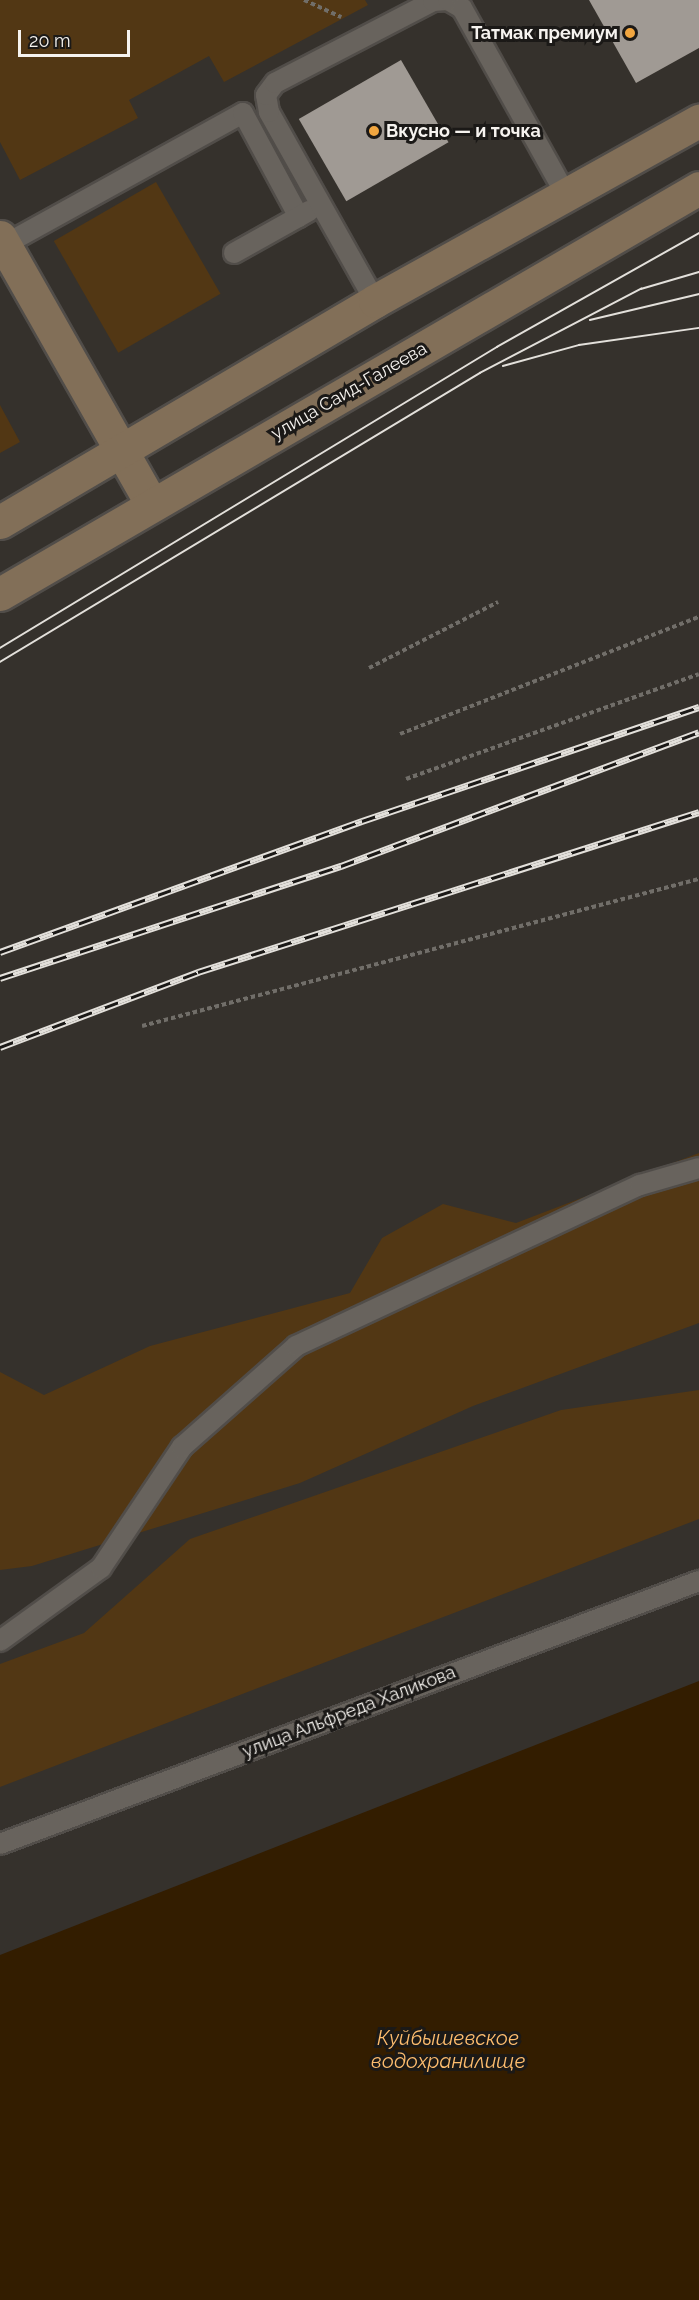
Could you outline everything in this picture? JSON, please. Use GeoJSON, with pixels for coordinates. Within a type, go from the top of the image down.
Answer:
{"type":"FeatureCollection","features":[{"type":"Feature","properties":{"kind":"main road"},"geometry":{"type":"LineString","coordinates":[[0,522],[121,453],[375,301],[699,121]]}},
{"type":"Feature","properties":{"kind":"main road","name":"улица Саид-Галеева"},"geometry":{"type":"LineString","coordinates":[[0,594],[699,188]]}},
{"type":"Feature","properties":{"kind":"main road"},"geometry":{"type":"LineString","coordinates":[[2,241],[152,505]]}},
{"type":"Feature","properties":{"kind":"lane"},"geometry":{"type":"LineString","coordinates":[[375,301],[269,111],[266,95],[275,83],[433,1],[448,0],[462,8],[566,195]]}},
{"type":"Feature","properties":{"kind":"lane"},"geometry":{"type":"LineString","coordinates":[[2,241],[243,113],[300,217]]}},
{"type":"Feature","properties":{"kind":"lane"},"geometry":{"type":"LineString","coordinates":[[234,253],[322,204]]}},
{"type":"Feature","properties":{"kind":"lane"},"geometry":{"type":"LineString","coordinates":[[0,1641],[101,1568],[182,1447],[296,1346],[640,1185],[699,1168]]}},
{"type":"Feature","properties":{"kind":"lane","name":"улица Альфреда Халикова"},"geometry":{"type":"LineString","coordinates":[[0,1844],[699,1581]]}},
{"type":"Feature","properties":{"kind":"path"},"geometry":{"type":"LineString","coordinates":[[369,668],[498,603]]}},
{"type":"Feature","properties":{"kind":"path"},"geometry":{"type":"LineString","coordinates":[[400,734],[699,616]]}},
{"type":"Feature","properties":{"kind":"path"},"geometry":{"type":"LineString","coordinates":[[406,778],[699,674]]}},
{"type":"Feature","properties":{"kind":"path"},"geometry":{"type":"LineString","coordinates":[[142,1026],[699,879]]}},
{"type":"Feature","properties":{"kind":"shaded area"},"geometry":{"type":"Polygon","coordinates":[[[0,0],[365,0],[368,5],[224,82],[209,56],[129,100],[138,118],[20,180],[0,142],[0,0]]]}},
{"type":"Feature","properties":{"kind":"shaded area"},"geometry":{"type":"Polygon","coordinates":[[[156,182],[220,294],[118,353],[54,241],[156,182]]]}},
{"type":"Feature","properties":{"kind":"shaded area"},"geometry":{"type":"Polygon","coordinates":[[[0,405],[20,442],[0,453],[0,405]]]}},
{"type":"Feature","properties":{"kind":"shaded area"},"geometry":{"type":"Polygon","coordinates":[[[699,1153],[699,1323],[473,1406],[300,1483],[32,1566],[0,1570],[0,1372],[44,1395],[150,1346],[350,1293],[382,1238],[443,1204],[516,1223],[699,1153]]]}},
{"type":"Feature","properties":{"kind":"shaded area"},"geometry":{"type":"Polygon","coordinates":[[[699,1390],[699,1519],[0,1787],[0,1664],[84,1633],[190,1539],[561,1410],[699,1390]]]}},
{"type":"Feature","properties":{"kind":"water","name":"Куйбышевское водохранилище"},"geometry":{"type":"Polygon","coordinates":[[[699,1681],[699,2300],[0,2300],[0,1955],[699,1681]]]}},
{"type":"Feature","properties":{"kind":"building"},"geometry":{"type":"Polygon","coordinates":[[[589,0],[699,0],[699,48],[636,83],[589,0]]]}},
{"type":"Feature","properties":{"kind":"building","name":"Вкусно — и точка"},"geometry":{"type":"Polygon","coordinates":[[[401,60],[448,142],[346,201],[299,119],[401,60]]]}},
{"type":"Feature","properties":{"kind":"tram line"},"geometry":{"type":"LineString","coordinates":[[0,648],[497,347],[699,233]]}},
{"type":"Feature","properties":{"kind":"tram line"},"geometry":{"type":"LineString","coordinates":[[0,662],[480,373],[641,289],[699,272]]}},
{"type":"Feature","properties":{"kind":"tram line"},"geometry":{"type":"LineString","coordinates":[[590,320],[699,294]]}},
{"type":"Feature","properties":{"kind":"tram line"},"geometry":{"type":"LineString","coordinates":[[503,366],[579,345],[699,328]]}},
{"type":"Feature","properties":{"kind":"railway"},"geometry":{"type":"LineString","coordinates":[[0,952],[362,821],[699,707]]}},
{"type":"Feature","properties":{"kind":"railway"},"geometry":{"type":"LineString","coordinates":[[0,978],[341,866],[699,732]]}},
{"type":"Feature","properties":{"kind":"railway"},"geometry":{"type":"LineString","coordinates":[[0,1047],[198,972],[699,812]]}},
{"type":"Feature","properties":{"kind":"place","name":"Татмак премиум"},"geometry":{"type":"Point","coordinates":[630,33]}},
{"type":"Feature","properties":{"kind":"place","name":"Вкусно — и точка"},"geometry":{"type":"Point","coordinates":[374,131]}}]}
